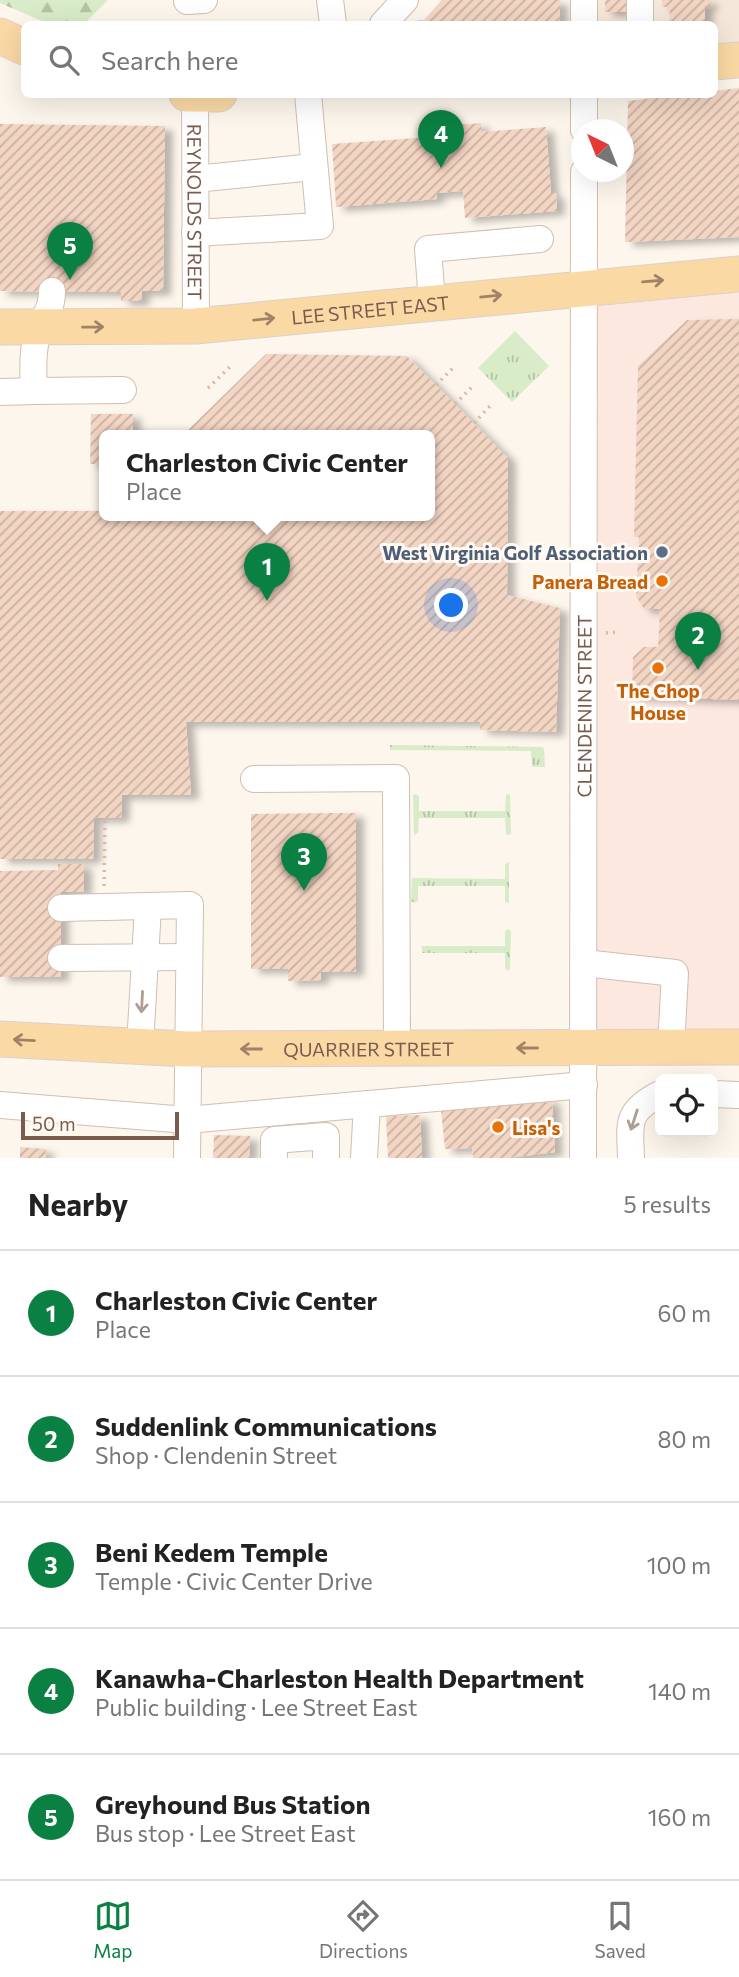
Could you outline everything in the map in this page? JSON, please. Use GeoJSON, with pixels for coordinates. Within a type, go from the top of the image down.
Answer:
{"type":"FeatureCollection","features":[{"type":"Feature","properties":{"kind":"main road"},"geometry":{"type":"LineString","coordinates":[[718,62],[739,60]]}},
{"type":"Feature","properties":{"kind":"main road","name":"LEE STREET EAST"},"geometry":{"type":"LineString","coordinates":[[0,327],[196,326],[739,274]]}},
{"type":"Feature","properties":{"kind":"main road","name":"QUARRIER STREET"},"geometry":{"type":"LineString","coordinates":[[0,1039],[187,1049],[739,1047]]}},
{"type":"Feature","properties":{"kind":"street"},"geometry":{"type":"LineString","coordinates":[[330,0],[333,21]]}},
{"type":"Feature","properties":{"kind":"street"},"geometry":{"type":"LineString","coordinates":[[386,21],[405,0]]}},
{"type":"Feature","properties":{"kind":"street"},"geometry":{"type":"LineString","coordinates":[[584,0],[584,21]]}},
{"type":"Feature","properties":{"kind":"street"},"geometry":{"type":"LineString","coordinates":[[640,0],[640,21]]}},
{"type":"Feature","properties":{"kind":"street","name":"REYNOLDS STREET"},"geometry":{"type":"LineString","coordinates":[[196,326],[195,179],[200,98]]}},
{"type":"Feature","properties":{"kind":"street"},"geometry":{"type":"LineString","coordinates":[[195,233],[320,226],[308,98]]}},
{"type":"Feature","properties":{"kind":"street"},"geometry":{"type":"LineString","coordinates":[[584,98],[584,119]]}},
{"type":"Feature","properties":{"kind":"street"},"geometry":{"type":"LineString","coordinates":[[195,179],[314,167]]}},
{"type":"Feature","properties":{"kind":"street","name":"CLENDENIN STREET"},"geometry":{"type":"LineString","coordinates":[[583,1158],[584,182]]}},
{"type":"Feature","properties":{"kind":"street"},"geometry":{"type":"LineString","coordinates":[[432,302],[428,249],[540,239]]}},
{"type":"Feature","properties":{"kind":"street"},"geometry":{"type":"LineString","coordinates":[[34,391],[33,357],[39,328],[52,306],[52,291]]}},
{"type":"Feature","properties":{"kind":"street"},"geometry":{"type":"LineString","coordinates":[[0,392],[123,390]]}},
{"type":"Feature","properties":{"kind":"street"},"geometry":{"type":"LineString","coordinates":[[254,779],[396,778],[397,1048]]}},
{"type":"Feature","properties":{"kind":"street"},"geometry":{"type":"LineString","coordinates":[[61,908],[190,905],[187,1158]]}},
{"type":"Feature","properties":{"kind":"street"},"geometry":{"type":"LineString","coordinates":[[140,1046],[148,906]]}},
{"type":"Feature","properties":{"kind":"street"},"geometry":{"type":"LineString","coordinates":[[61,958],[189,957]]}},
{"type":"Feature","properties":{"kind":"street"},"geometry":{"type":"LineString","coordinates":[[584,963],[675,973],[671,1048]]}},
{"type":"Feature","properties":{"kind":"street"},"geometry":{"type":"LineString","coordinates":[[0,1105],[187,1120],[584,1085]]}},
{"type":"Feature","properties":{"kind":"street"},"geometry":{"type":"LineString","coordinates":[[718,1094],[739,1095]]}},
{"type":"Feature","properties":{"kind":"street"},"geometry":{"type":"LineString","coordinates":[[631,1158],[630,1122],[639,1106],[655,1097]]}},
{"type":"Feature","properties":{"kind":"street"},"geometry":{"type":"LineString","coordinates":[[364,1158],[367,1104]]}},
{"type":"Feature","properties":{"kind":"street"},"geometry":{"type":"LineString","coordinates":[[274,1158],[274,1140],[326,1147],[327,1108]]}},
{"type":"Feature","properties":{"kind":"path"},"geometry":{"type":"LineString","coordinates":[[208,388],[233,364]]}},
{"type":"Feature","properties":{"kind":"path"},"geometry":{"type":"LineString","coordinates":[[436,385],[453,368]]}},
{"type":"Feature","properties":{"kind":"path"},"geometry":{"type":"LineString","coordinates":[[455,404],[472,387]]}},
{"type":"Feature","properties":{"kind":"path"},"geometry":{"type":"LineString","coordinates":[[474,423],[490,406]]}},
{"type":"Feature","properties":{"kind":"path"},"geometry":{"type":"LineString","coordinates":[[104,870],[105,818]]}},
{"type":"Feature","properties":{"kind":"shaded area"},"geometry":{"type":"Polygon","coordinates":[[[585,0],[739,0],[739,60],[718,62],[718,21],[584,21],[585,0]]]}},
{"type":"Feature","properties":{"kind":"shaded area"},"geometry":{"type":"Polygon","coordinates":[[[739,274],[739,1047],[585,1048],[585,287],[739,274]]]}},
{"type":"Feature","properties":{"kind":"green space"},"geometry":{"type":"Polygon","coordinates":[[[0,0],[108,0],[87,21],[42,21],[0,3],[0,0]]]}},
{"type":"Feature","properties":{"kind":"green space"},"geometry":{"type":"Polygon","coordinates":[[[515,331],[549,366],[512,402],[478,368],[515,331]]]}},
{"type":"Feature","properties":{"kind":"green space"},"geometry":{"type":"Polygon","coordinates":[[[390,745],[542,747],[545,767],[532,767],[531,751],[390,750],[390,745]]]}},
{"type":"Feature","properties":{"kind":"green space"},"geometry":{"type":"Polygon","coordinates":[[[415,794],[419,796],[419,811],[505,811],[506,795],[510,794],[511,834],[506,835],[505,818],[419,818],[418,833],[414,835],[415,794]]]}},
{"type":"Feature","properties":{"kind":"green space"},"geometry":{"type":"Polygon","coordinates":[[[509,862],[509,903],[505,902],[505,886],[418,886],[418,901],[411,901],[412,878],[505,879],[505,864],[509,862]]]}},
{"type":"Feature","properties":{"kind":"green space"},"geometry":{"type":"Polygon","coordinates":[[[508,929],[511,931],[508,971],[505,968],[505,953],[422,953],[422,946],[505,946],[505,932],[508,929]]]}},
{"type":"Feature","properties":{"kind":"building"},"geometry":{"type":"Polygon","coordinates":[[[442,0],[560,0],[560,21],[412,21],[424,20],[442,0]]]}},
{"type":"Feature","properties":{"kind":"building"},"geometry":{"type":"Polygon","coordinates":[[[605,0],[627,0],[627,12],[605,12],[605,0]]]}},
{"type":"Feature","properties":{"kind":"building"},"geometry":{"type":"Polygon","coordinates":[[[662,0],[710,0],[710,6],[705,6],[705,21],[669,21],[670,7],[662,7],[662,0]]]}},
{"type":"Feature","properties":{"kind":"building"},"geometry":{"type":"Polygon","coordinates":[[[739,88],[739,237],[625,242],[626,182],[634,182],[634,119],[628,119],[628,101],[653,98],[718,98],[718,91],[739,88]]]}},
{"type":"Feature","properties":{"kind":"building"},"geometry":{"type":"Polygon","coordinates":[[[481,123],[481,132],[546,127],[551,193],[556,193],[557,211],[465,218],[463,191],[436,193],[437,199],[336,207],[332,144],[432,137],[432,141],[460,139],[459,125],[481,123]]]}},
{"type":"Feature","properties":{"kind":"building"},"geometry":{"type":"Polygon","coordinates":[[[0,124],[165,126],[163,291],[142,291],[141,301],[121,301],[121,292],[0,291],[0,124]]]}},
{"type":"Feature","properties":{"kind":"building"},"geometry":{"type":"Polygon","coordinates":[[[739,319],[739,700],[632,696],[633,657],[644,647],[658,647],[660,609],[644,609],[636,596],[639,537],[634,537],[638,366],[687,320],[739,319]]]}},
{"type":"Feature","properties":{"kind":"building"},"geometry":{"type":"Polygon","coordinates":[[[266,354],[407,356],[508,458],[507,595],[560,608],[556,732],[480,730],[480,722],[186,722],[191,795],[122,795],[121,818],[94,818],[93,859],[0,859],[0,511],[99,511],[99,521],[435,521],[435,430],[188,430],[266,354]]]}},
{"type":"Feature","properties":{"kind":"building"},"geometry":{"type":"Polygon","coordinates":[[[91,414],[133,414],[133,430],[99,430],[99,464],[90,464],[91,414]]]}},
{"type":"Feature","properties":{"kind":"building"},"geometry":{"type":"Polygon","coordinates":[[[356,813],[356,972],[321,972],[321,980],[288,981],[288,969],[251,969],[251,814],[356,813]]]}},
{"type":"Feature","properties":{"kind":"building"},"geometry":{"type":"Polygon","coordinates":[[[58,864],[84,864],[84,892],[61,892],[61,977],[0,977],[0,871],[58,870],[58,864]]]}},
{"type":"Feature","properties":{"kind":"building","name":"Lisa's"},"geometry":{"type":"Polygon","coordinates":[[[552,1099],[555,1152],[509,1158],[473,1158],[472,1148],[445,1149],[440,1100],[552,1099]]]}},
{"type":"Feature","properties":{"kind":"building"},"geometry":{"type":"Polygon","coordinates":[[[420,1115],[422,1158],[388,1158],[386,1116],[420,1115]]]}},
{"type":"Feature","properties":{"kind":"building"},"geometry":{"type":"Polygon","coordinates":[[[214,1135],[250,1136],[249,1158],[213,1158],[214,1135]]]}},
{"type":"Feature","properties":{"kind":"building"},"geometry":{"type":"Polygon","coordinates":[[[20,1147],[46,1149],[45,1158],[20,1158],[20,1147]]]}},
{"type":"Feature","properties":{"kind":"place","name":"Kanawha-Charleston Health Department"},"geometry":{"type":"Point","coordinates":[441,168]}},
{"type":"Feature","properties":{"kind":"place","name":"Greyhound Bus Station"},"geometry":{"type":"Point","coordinates":[70,280]}},
{"type":"Feature","properties":{"kind":"place","name":"West Virginia Golf Association"},"geometry":{"type":"Point","coordinates":[662,552]}},
{"type":"Feature","properties":{"kind":"place","name":"Panera Bread"},"geometry":{"type":"Point","coordinates":[662,581]}},
{"type":"Feature","properties":{"kind":"place","name":"Charleston Civic Center"},"geometry":{"type":"Point","coordinates":[267,601]}},
{"type":"Feature","properties":{"kind":"place","name":"The Chop House"},"geometry":{"type":"Point","coordinates":[658,668]}},
{"type":"Feature","properties":{"kind":"place","name":"Suddenlink Communications"},"geometry":{"type":"Point","coordinates":[698,670]}},
{"type":"Feature","properties":{"kind":"place","name":"Beni Kedem Temple"},"geometry":{"type":"Point","coordinates":[304,891]}},
{"type":"Feature","properties":{"kind":"place","name":"Lisa's"},"geometry":{"type":"Point","coordinates":[498,1127]}}]}
